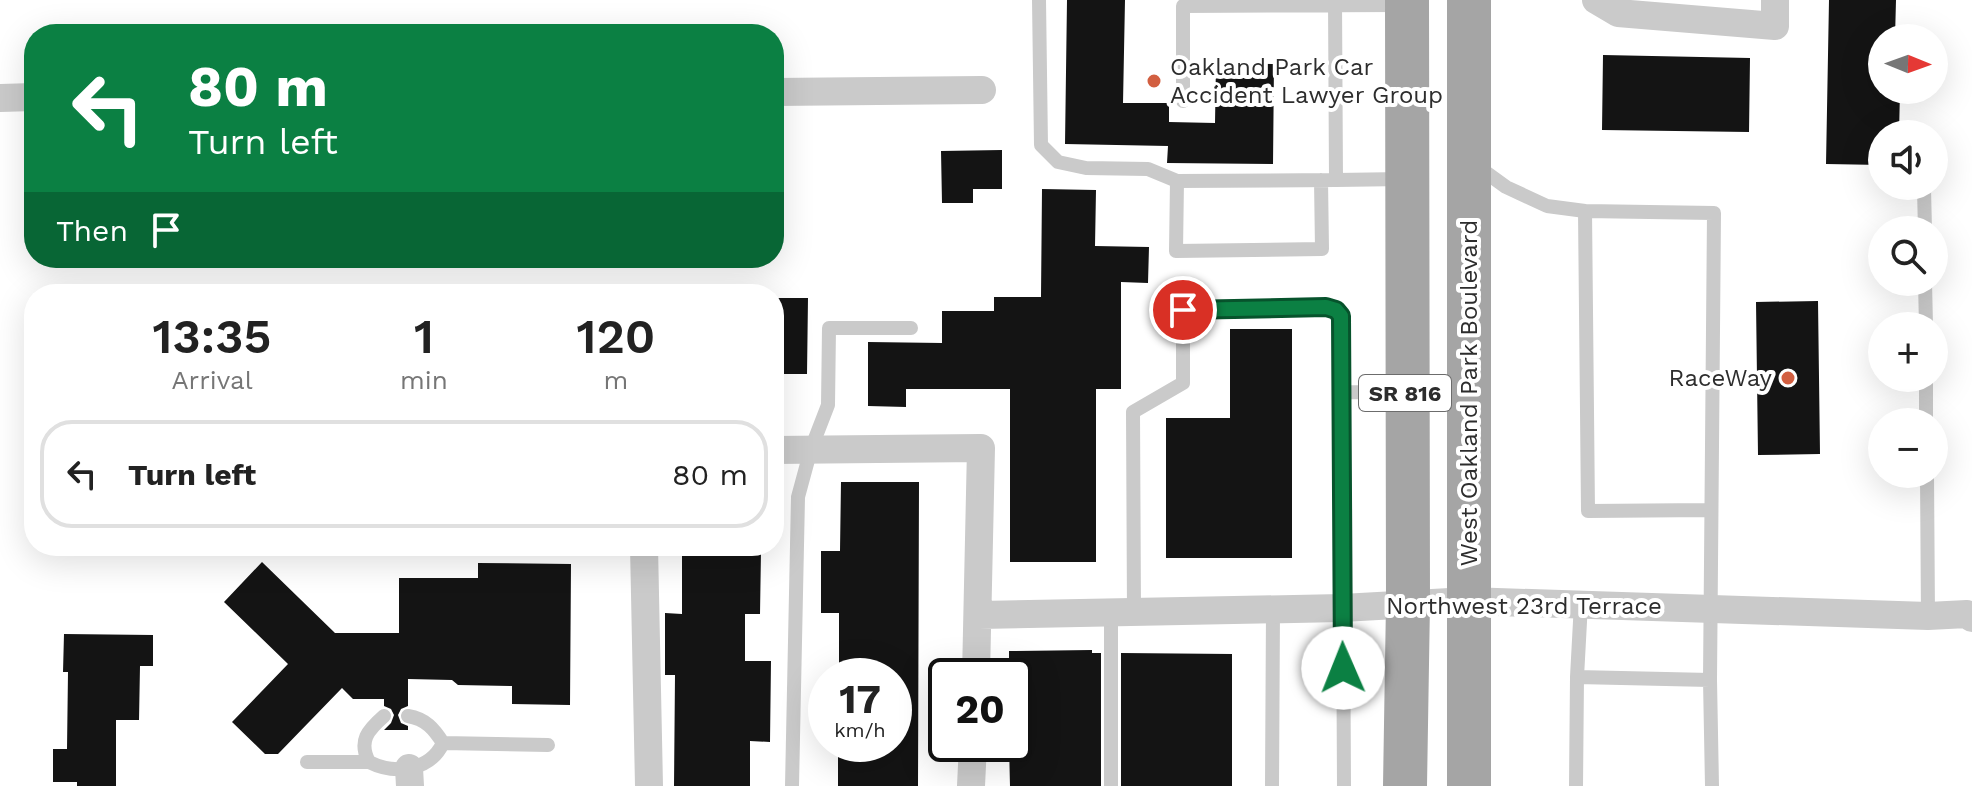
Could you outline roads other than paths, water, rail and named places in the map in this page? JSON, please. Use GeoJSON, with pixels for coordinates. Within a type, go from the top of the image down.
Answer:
{"type":"FeatureCollection","features":[{"type":"Feature","properties":{"kind":"main road","name":"West Oakland Park Boulevard"},"geometry":{"type":"LineString","coordinates":[[1469,0],[1469,786]]}},
{"type":"Feature","properties":{"kind":"main road","name":"SR 816"},"geometry":{"type":"LineString","coordinates":[[1405,786],[1408,603],[1405,393],[1407,2]]}},
{"type":"Feature","properties":{"kind":"street"},"geometry":{"type":"LineString","coordinates":[[1596,0],[1618,13],[1775,13]]}},
{"type":"Feature","properties":{"kind":"street"},"geometry":{"type":"LineString","coordinates":[[784,92],[982,90]]}},
{"type":"Feature","properties":{"kind":"street"},"geometry":{"type":"LineString","coordinates":[[0,98],[24,97]]}},
{"type":"Feature","properties":{"kind":"street"},"geometry":{"type":"LineString","coordinates":[[784,450],[981,448],[977,658]]}},
{"type":"Feature","properties":{"kind":"street"},"geometry":{"type":"LineString","coordinates":[[644,556],[649,786]]}},
{"type":"Feature","properties":{"kind":"street","name":"Northwest 23rd Terrace"},"geometry":{"type":"LineString","coordinates":[[979,615],[1273,610],[1468,601],[1928,616],[1970,614]]}},
{"type":"Feature","properties":{"kind":"street"},"geometry":{"type":"LineString","coordinates":[[971,786],[972,762]]}},
{"type":"Feature","properties":{"kind":"lane"},"geometry":{"type":"LineString","coordinates":[[1039,0],[1041,145],[1058,162],[1086,168],[1148,169],[1177,181],[1408,179]]}},
{"type":"Feature","properties":{"kind":"lane"},"geometry":{"type":"LineString","coordinates":[[1183,101],[1180,3],[1407,2]]}},
{"type":"Feature","properties":{"kind":"lane"},"geometry":{"type":"LineString","coordinates":[[1177,181],[1176,251],[1322,249],[1329,180],[1335,3]]}},
{"type":"Feature","properties":{"kind":"lane"},"geometry":{"type":"LineString","coordinates":[[1469,161],[1506,187],[1547,206],[1585,211],[1714,213],[1709,510],[1712,786]]}},
{"type":"Feature","properties":{"kind":"lane"},"geometry":{"type":"LineString","coordinates":[[1585,211],[1588,511],[1709,510]]}},
{"type":"Feature","properties":{"kind":"lane"},"geometry":{"type":"LineString","coordinates":[[1111,786],[1133,412],[1183,383],[1183,310],[1326,307],[1336,310],[1341,316],[1344,786]]}},
{"type":"Feature","properties":{"kind":"lane"},"geometry":{"type":"LineString","coordinates":[[792,786],[798,497],[811,449],[828,405],[829,328],[911,328]]}},
{"type":"Feature","properties":{"kind":"lane"},"geometry":{"type":"LineString","coordinates":[[1342,392],[1405,393]]}},
{"type":"Feature","properties":{"kind":"lane"},"geometry":{"type":"LineString","coordinates":[[1927,488],[1928,616]]}},
{"type":"Feature","properties":{"kind":"lane"},"geometry":{"type":"LineString","coordinates":[[1576,786],[1581,603]]}},
{"type":"Feature","properties":{"kind":"lane"},"geometry":{"type":"LineString","coordinates":[[1272,786],[1273,610]]}},
{"type":"Feature","properties":{"kind":"lane"},"geometry":{"type":"LineString","coordinates":[[1577,677],[1710,680]]}},
{"type":"Feature","properties":{"kind":"lane"},"geometry":{"type":"LineString","coordinates":[[369,762],[363,752],[367,731],[384,716]]}},
{"type":"Feature","properties":{"kind":"lane"},"geometry":{"type":"LineString","coordinates":[[408,716],[423,720],[434,728],[443,743]]}},
{"type":"Feature","properties":{"kind":"lane"},"geometry":{"type":"LineString","coordinates":[[307,762],[369,762],[410,777],[438,754],[443,743]]}},
{"type":"Feature","properties":{"kind":"lane"},"geometry":{"type":"LineString","coordinates":[[443,743],[548,745]]}},
{"type":"Feature","properties":{"kind":"place","name":"Oakland Park Car Accident Lawyer Group"},"geometry":{"type":"Point","coordinates":[1154,81]}},
{"type":"Feature","properties":{"kind":"place","name":"RaceWay"},"geometry":{"type":"Point","coordinates":[1788,378]}}]}
